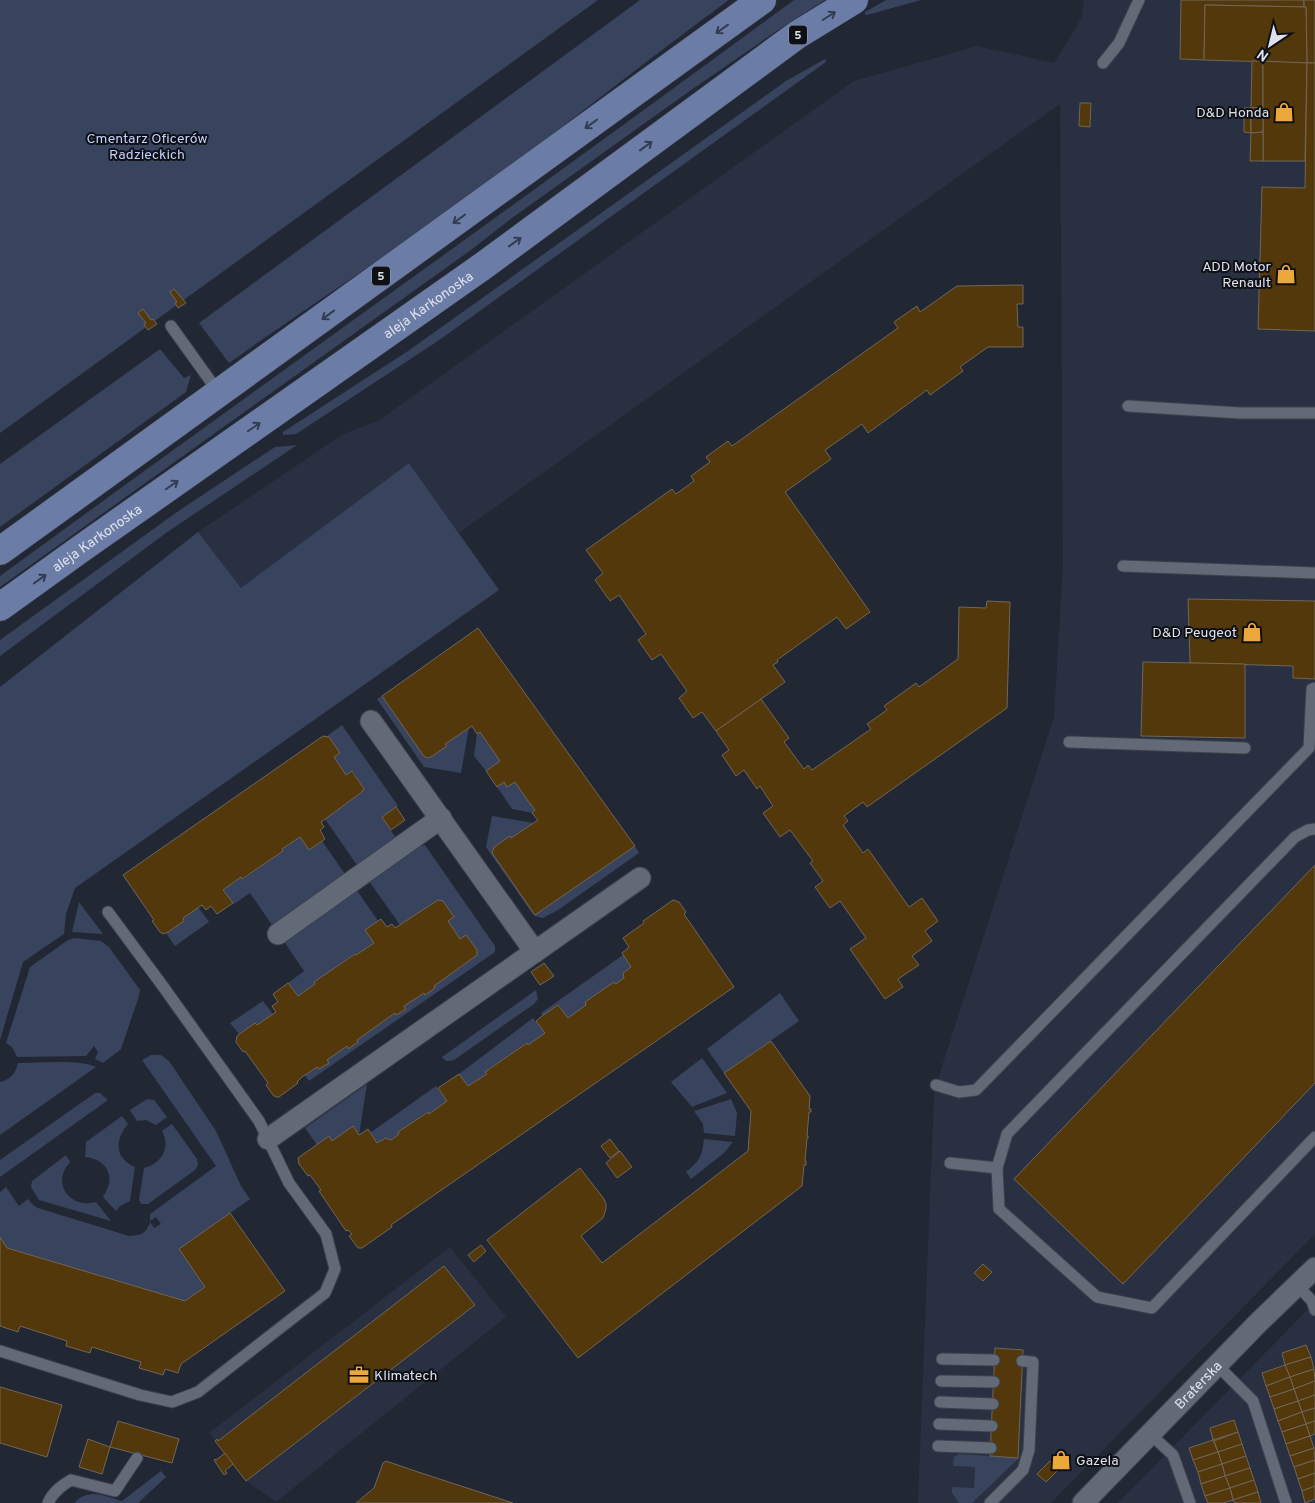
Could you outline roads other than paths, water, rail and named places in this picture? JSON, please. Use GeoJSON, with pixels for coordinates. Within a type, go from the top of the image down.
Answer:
{"type":"FeatureCollection","features":[{"type":"Feature","properties":{"kind":"main road","name":"5"},"geometry":{"type":"LineString","coordinates":[[0,551],[762,0]]}},
{"type":"Feature","properties":{"kind":"main road","name":"aleja Karkonoska"},"geometry":{"type":"LineString","coordinates":[[0,607],[483,266],[798,36],[854,0]]}},
{"type":"Feature","properties":{"kind":"street"},"geometry":{"type":"LineString","coordinates":[[371,721],[535,952]]}},
{"type":"Feature","properties":{"kind":"street"},"geometry":{"type":"LineString","coordinates":[[278,934],[441,818]]}},
{"type":"Feature","properties":{"kind":"street"},"geometry":{"type":"LineString","coordinates":[[268,1139],[640,878]]}},
{"type":"Feature","properties":{"kind":"street","name":"Braterska"},"geometry":{"type":"LineString","coordinates":[[1083,1503],[1217,1365],[1315,1268]]}},
{"type":"Feature","properties":{"kind":"lane"},"geometry":{"type":"LineString","coordinates":[[1103,63],[1119,43],[1139,0]]}},
{"type":"Feature","properties":{"kind":"lane"},"geometry":{"type":"LineString","coordinates":[[170,326],[219,393]]}},
{"type":"Feature","properties":{"kind":"lane"},"geometry":{"type":"LineString","coordinates":[[1128,406],[1240,413],[1315,413]]}},
{"type":"Feature","properties":{"kind":"lane"},"geometry":{"type":"LineString","coordinates":[[1123,566],[1315,573]]}},
{"type":"Feature","properties":{"kind":"lane"},"geometry":{"type":"LineString","coordinates":[[936,1085],[959,1092],[976,1090],[1309,748],[1313,723],[1312,689],[1315,688]]}},
{"type":"Feature","properties":{"kind":"lane"},"geometry":{"type":"LineString","coordinates":[[1069,742],[1245,748]]}},
{"type":"Feature","properties":{"kind":"lane"},"geometry":{"type":"LineString","coordinates":[[1315,829],[1308,830],[1295,837],[1007,1134],[997,1168],[999,1209],[1097,1297],[1152,1308],[1315,1137]]}},
{"type":"Feature","properties":{"kind":"lane"},"geometry":{"type":"LineString","coordinates":[[0,1351],[140,1395],[172,1402],[198,1392],[325,1293],[335,1269],[326,1234],[289,1183],[259,1120],[108,912]]}},
{"type":"Feature","properties":{"kind":"lane"},"geometry":{"type":"LineString","coordinates":[[950,1163],[997,1168]]}},
{"type":"Feature","properties":{"kind":"lane"},"geometry":{"type":"LineString","coordinates":[[1297,1285],[1312,1301],[1315,1310]]}},
{"type":"Feature","properties":{"kind":"lane"},"geometry":{"type":"LineString","coordinates":[[942,1359],[994,1360]]}},
{"type":"Feature","properties":{"kind":"lane"},"geometry":{"type":"LineString","coordinates":[[990,1503],[1023,1470],[1027,1383],[1033,1362],[1022,1361]]}},
{"type":"Feature","properties":{"kind":"lane"},"geometry":{"type":"LineString","coordinates":[[1217,1365],[1253,1401],[1286,1503]]}},
{"type":"Feature","properties":{"kind":"lane"},"geometry":{"type":"LineString","coordinates":[[941,1380],[994,1382]]}},
{"type":"Feature","properties":{"kind":"lane"},"geometry":{"type":"LineString","coordinates":[[940,1402],[993,1404]]}},
{"type":"Feature","properties":{"kind":"lane"},"geometry":{"type":"LineString","coordinates":[[939,1424],[992,1426]]}},
{"type":"Feature","properties":{"kind":"lane"},"geometry":{"type":"LineString","coordinates":[[1150,1434],[1174,1455],[1190,1503]]}},
{"type":"Feature","properties":{"kind":"lane"},"geometry":{"type":"LineString","coordinates":[[938,1446],[990,1448]]}},
{"type":"Feature","properties":{"kind":"lane"},"geometry":{"type":"LineString","coordinates":[[48,1503],[58,1488],[71,1480],[115,1491],[137,1458]]}},
{"type":"Feature","properties":{"kind":"place","name":"D&D Honda"},"geometry":{"type":"Point","coordinates":[1284,112]}},
{"type":"Feature","properties":{"kind":"place","name":"ADD Motor Renault"},"geometry":{"type":"Point","coordinates":[1286,274]}},
{"type":"Feature","properties":{"kind":"place","name":"D&D Peugeot"},"geometry":{"type":"Point","coordinates":[1252,632]}},
{"type":"Feature","properties":{"kind":"place","name":"Klimatech"},"geometry":{"type":"Point","coordinates":[359,1375]}},
{"type":"Feature","properties":{"kind":"place","name":"Gazela"},"geometry":{"type":"Point","coordinates":[1061,1460]}},
{"type":"Feature","properties":{"kind":"park label","name":"Cmentarz Oficerów Radzieckich"},"geometry":{"type":"Point","coordinates":[147,146]}}]}
